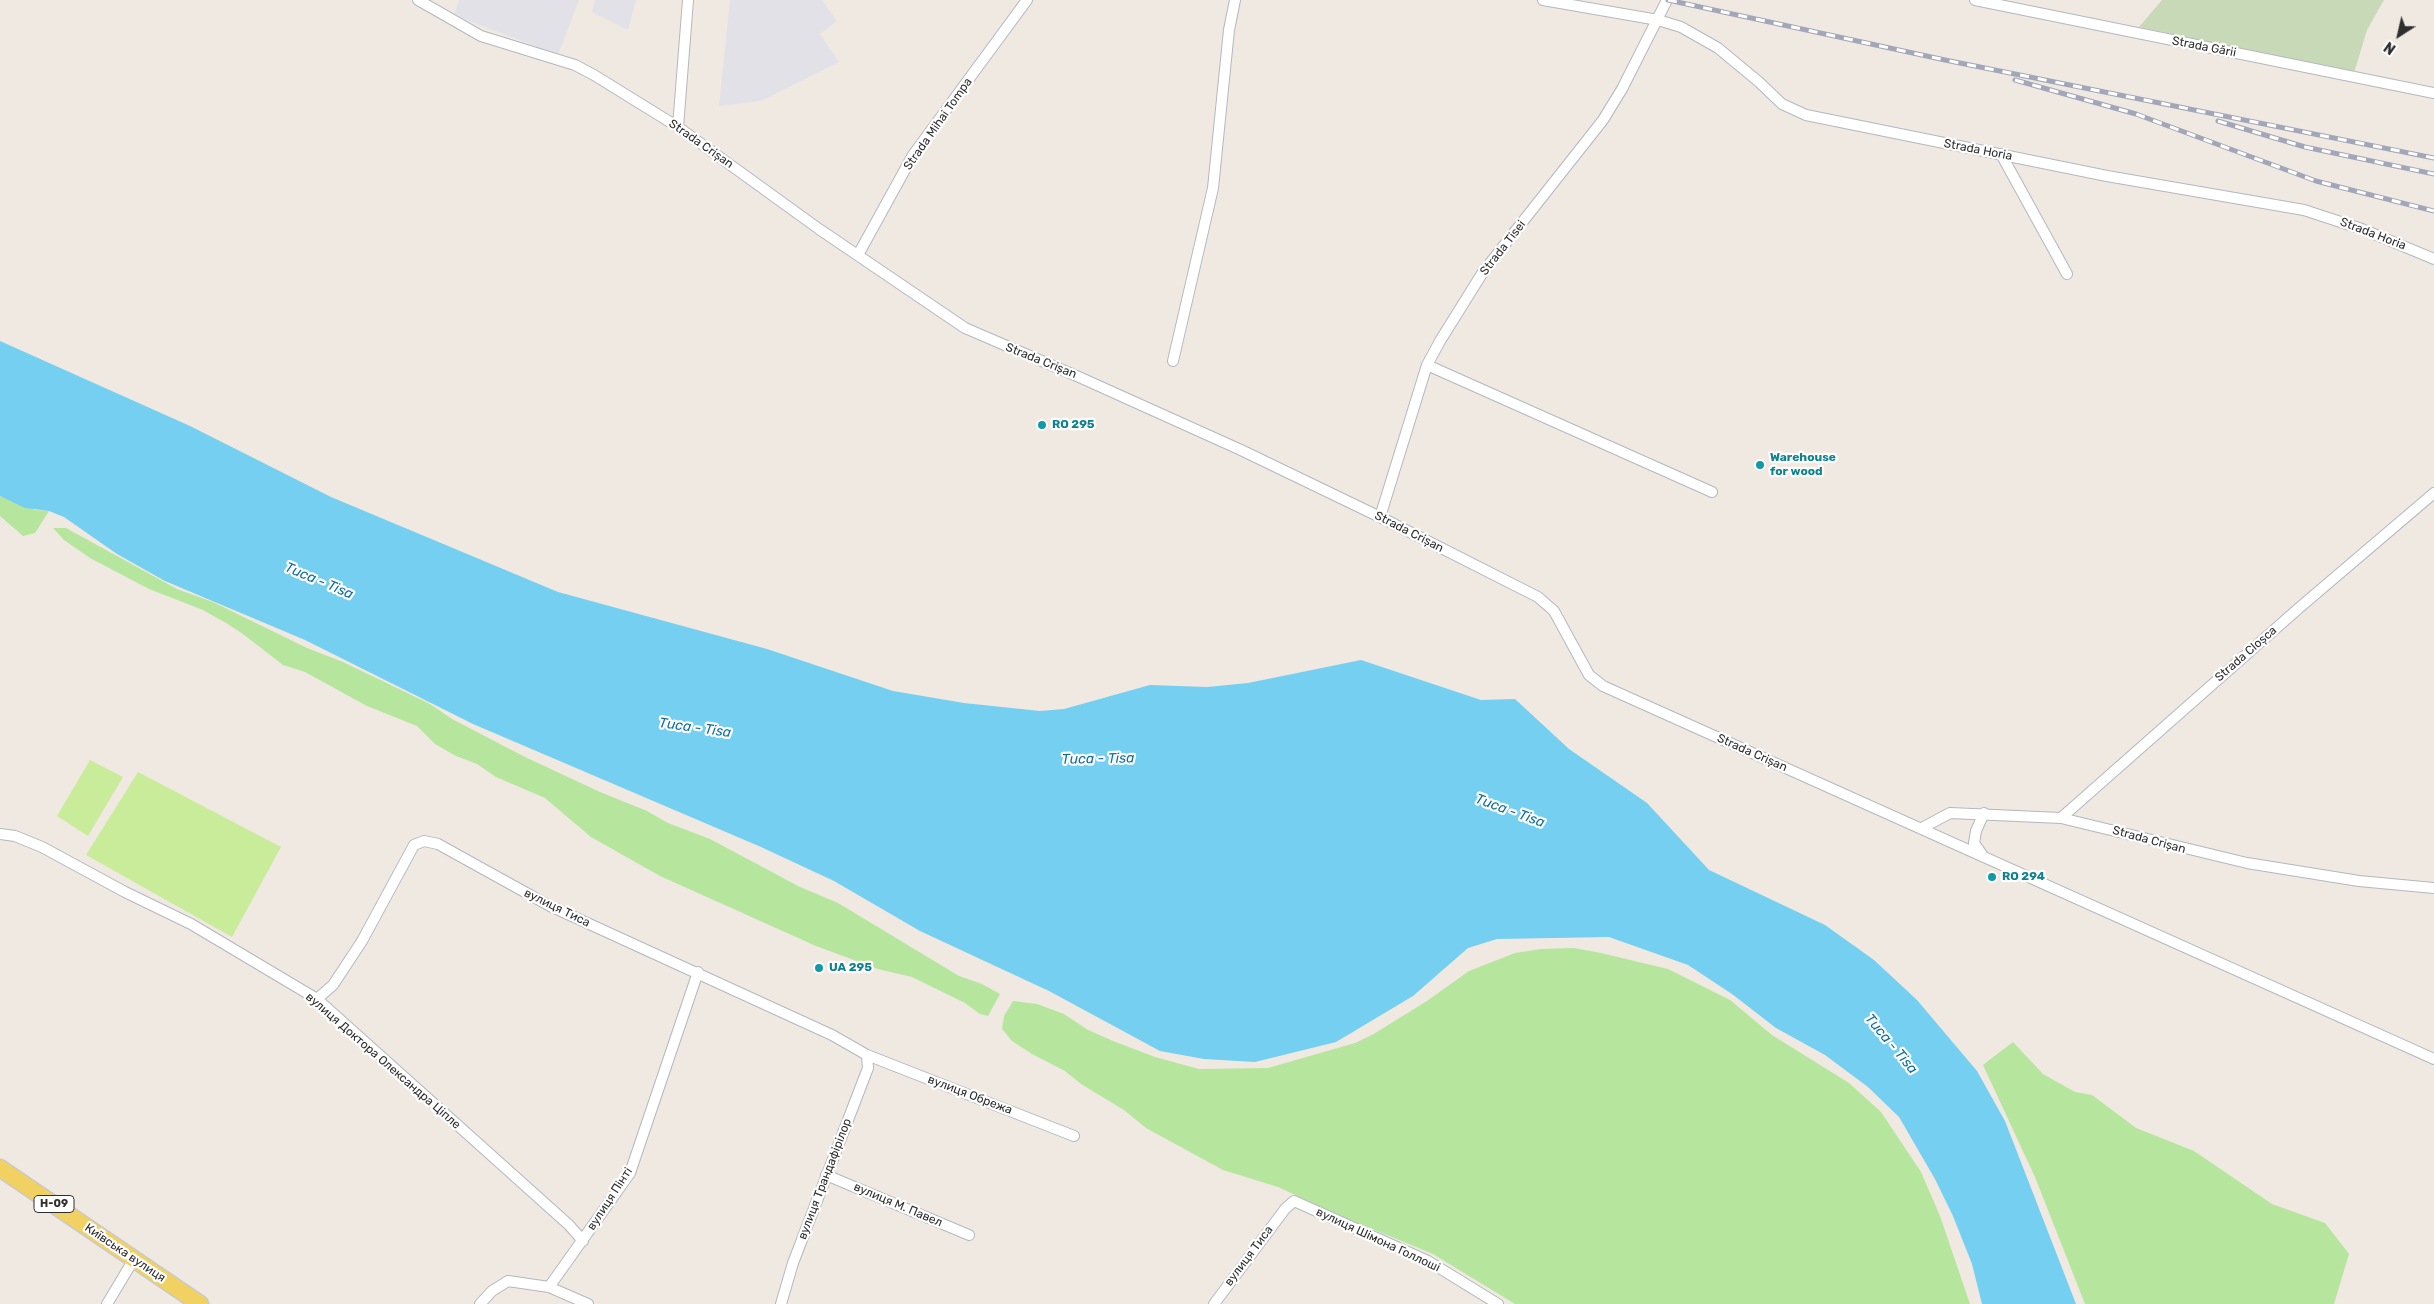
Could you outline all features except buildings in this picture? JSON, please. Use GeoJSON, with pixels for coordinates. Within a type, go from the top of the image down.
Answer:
{"type":"FeatureCollection","features":[{"type":"Feature","properties":{"kind":"main road","name":"Київська вулиця"},"geometry":{"type":"LineString","coordinates":[[0,1168],[200,1304]]}},
{"type":"Feature","properties":{"kind":"street","name":"Strada Crișan"},"geometry":{"type":"LineString","coordinates":[[418,0],[481,36],[585,70],[678,127],[858,255],[965,328],[1124,397],[1380,517],[1538,597],[1554,611],[1573,643],[1582,666],[1597,682],[1922,828],[1950,813],[1984,813],[2061,818],[2247,863],[2359,881],[2434,888]]}},
{"type":"Feature","properties":{"kind":"street"},"geometry":{"type":"LineString","coordinates":[[678,127],[688,0]]}},
{"type":"Feature","properties":{"kind":"street","name":"Strada Mihai Tompa"},"geometry":{"type":"LineString","coordinates":[[858,255],[913,156],[1027,0]]}},
{"type":"Feature","properties":{"kind":"street"},"geometry":{"type":"LineString","coordinates":[[1173,361],[1213,188],[1229,30],[1235,0]]}},
{"type":"Feature","properties":{"kind":"street","name":"Strada Horia"},"geometry":{"type":"LineString","coordinates":[[1543,0],[1658,20],[1681,27],[1718,48],[1782,104],[1794,111],[2107,176],[2304,210],[2362,229],[2434,259]]}},
{"type":"Feature","properties":{"kind":"street","name":"Strada Tisei"},"geometry":{"type":"LineString","coordinates":[[1380,517],[1427,365],[1455,314],[1483,272],[1603,120],[1622,89],[1658,20],[1666,0]]}},
{"type":"Feature","properties":{"kind":"street","name":"Strada Gării"},"geometry":{"type":"LineString","coordinates":[[1975,0],[2434,93]]}},
{"type":"Feature","properties":{"kind":"street"},"geometry":{"type":"LineString","coordinates":[[2001,154],[2067,274]]}},
{"type":"Feature","properties":{"kind":"street"},"geometry":{"type":"LineString","coordinates":[[1427,365],[1712,492]]}},
{"type":"Feature","properties":{"kind":"street","name":"Strada Cloșca"},"geometry":{"type":"LineString","coordinates":[[2061,818],[2284,621],[2434,494]]}},
{"type":"Feature","properties":{"kind":"street"},"geometry":{"type":"LineString","coordinates":[[1984,813],[1976,831],[1974,843],[1984,856]]}},
{"type":"Feature","properties":{"kind":"street"},"geometry":{"type":"LineString","coordinates":[[1922,828],[2434,1059]]}},
{"type":"Feature","properties":{"kind":"street","name":"вулиця Доктора Олександра Ціпле"},"geometry":{"type":"LineString","coordinates":[[0,834],[15,836],[42,847],[125,892],[191,924],[317,999],[570,1225],[583,1241]]}},
{"type":"Feature","properties":{"kind":"street","name":"вулиця Тиса"},"geometry":{"type":"LineString","coordinates":[[317,999],[333,985],[362,941],[414,845],[424,841],[438,844],[550,906],[698,972],[832,1035],[867,1055]]}},
{"type":"Feature","properties":{"kind":"street","name":"вулиця Пінті"},"geometry":{"type":"LineString","coordinates":[[549,1287],[630,1173],[698,972]]}},
{"type":"Feature","properties":{"kind":"street","name":"вулиця Обрежа"},"geometry":{"type":"LineString","coordinates":[[867,1055],[1074,1136]]}},
{"type":"Feature","properties":{"kind":"street","name":"вулиця Трандафірілор"},"geometry":{"type":"LineString","coordinates":[[781,1304],[793,1263],[868,1068],[867,1055]]}},
{"type":"Feature","properties":{"kind":"street","name":"вулиця М. Павел"},"geometry":{"type":"LineString","coordinates":[[826,1174],[970,1235]]}},
{"type":"Feature","properties":{"kind":"street","name":"вулиця Шімона Голлоші"},"geometry":{"type":"LineString","coordinates":[[1285,1209],[1294,1201],[1428,1261],[1498,1304]]}},
{"type":"Feature","properties":{"kind":"street","name":"вулиця Тиса"},"geometry":{"type":"LineString","coordinates":[[1214,1304],[1285,1209]]}},
{"type":"Feature","properties":{"kind":"street"},"geometry":{"type":"LineString","coordinates":[[107,1304],[134,1259]]}},
{"type":"Feature","properties":{"kind":"street"},"geometry":{"type":"LineString","coordinates":[[480,1304],[492,1291],[508,1281],[549,1287],[588,1304]]}},
{"type":"Feature","properties":{"kind":"shaded area"},"geometry":{"type":"Polygon","coordinates":[[[459,0],[579,0],[558,55],[454,15],[459,0]]]}},
{"type":"Feature","properties":{"kind":"shaded area"},"geometry":{"type":"Polygon","coordinates":[[[595,0],[636,0],[628,30],[592,12],[595,0]]]}},
{"type":"Feature","properties":{"kind":"shaded area"},"geometry":{"type":"Polygon","coordinates":[[[730,0],[822,0],[837,21],[820,34],[839,62],[761,101],[719,106],[730,0]]]}},
{"type":"Feature","properties":{"kind":"green space"},"geometry":{"type":"Polygon","coordinates":[[[2162,0],[2384,0],[2367,30],[2354,73],[2139,27],[2162,0]]]}},
{"type":"Feature","properties":{"kind":"green space"},"geometry":{"type":"Polygon","coordinates":[[[0,496],[35,510],[49,511],[35,533],[23,536],[0,516],[0,496]]]}},
{"type":"Feature","properties":{"kind":"green space"},"geometry":{"type":"Polygon","coordinates":[[[53,528],[66,528],[177,589],[213,602],[307,648],[343,662],[430,704],[452,719],[525,757],[600,792],[647,811],[668,823],[710,839],[800,887],[838,903],[959,976],[982,984],[1000,994],[988,1016],[980,1014],[965,1003],[912,977],[878,969],[816,946],[660,876],[591,837],[545,798],[496,777],[477,764],[456,756],[435,744],[417,726],[367,706],[305,672],[283,665],[226,623],[203,610],[149,589],[90,558],[64,540],[53,528]]]}},
{"type":"Feature","properties":{"kind":"green space"},"geometry":{"type":"Polygon","coordinates":[[[90,760],[123,777],[88,836],[57,816],[90,760]]]}},
{"type":"Feature","properties":{"kind":"green space"},"geometry":{"type":"Polygon","coordinates":[[[138,772],[281,847],[232,937],[86,855],[138,772]]]}},
{"type":"Feature","properties":{"kind":"green space"},"geometry":{"type":"Polygon","coordinates":[[[1574,948],[1668,969],[1730,1000],[1772,1035],[1849,1083],[1881,1112],[1921,1172],[1940,1216],[1970,1304],[1515,1304],[1433,1254],[1348,1219],[1278,1187],[1223,1170],[1146,1128],[1124,1110],[1081,1084],[1065,1071],[1012,1041],[1002,1029],[1004,1016],[1013,1001],[1037,1004],[1064,1014],[1088,1030],[1155,1057],[1199,1069],[1268,1068],[1355,1043],[1372,1035],[1427,1001],[1469,971],[1515,953],[1541,949],[1574,948]]]}},
{"type":"Feature","properties":{"kind":"green space"},"geometry":{"type":"Polygon","coordinates":[[[2013,1042],[2043,1074],[2075,1092],[2092,1095],[2136,1128],[2194,1151],[2272,1204],[2325,1223],[2349,1254],[2334,1304],[2085,1304],[2035,1177],[1983,1065],[2013,1042]]]}},
{"type":"Feature","properties":{"kind":"water","name":"Тиса - Tisa"},"geometry":{"type":"Polygon","coordinates":[[[0,341],[190,426],[331,497],[558,592],[767,649],[893,691],[964,703],[1040,711],[1064,709],[1150,685],[1207,687],[1248,683],[1361,660],[1481,700],[1515,699],[1569,749],[1647,803],[1709,870],[1825,925],[1874,960],[1917,1000],[1977,1071],[2005,1121],[2076,1304],[1982,1304],[1972,1264],[1953,1216],[1935,1179],[1899,1117],[1868,1087],[1825,1055],[1776,1028],[1732,994],[1688,965],[1609,937],[1497,939],[1468,948],[1413,996],[1336,1042],[1255,1062],[1204,1059],[1160,1051],[1049,991],[920,931],[834,881],[761,847],[473,724],[305,640],[165,581],[117,554],[64,517],[49,511],[25,508],[0,496],[0,341]]]}},
{"type":"Feature","properties":{"kind":"railway"},"geometry":{"type":"LineString","coordinates":[[1668,0],[1945,60],[2434,158]]}},
{"type":"Feature","properties":{"kind":"railway"},"geometry":{"type":"LineString","coordinates":[[2015,80],[2136,114],[2316,181],[2434,211]]}},
{"type":"Feature","properties":{"kind":"railway"},"geometry":{"type":"LineString","coordinates":[[2218,121],[2305,147],[2434,174]]}},
{"type":"Feature","properties":{"kind":"place","name":"RO 295"},"geometry":{"type":"Point","coordinates":[1042,425]}},
{"type":"Feature","properties":{"kind":"place","name":"Warehouse for wood"},"geometry":{"type":"Point","coordinates":[1760,465]}},
{"type":"Feature","properties":{"kind":"place","name":"RO 294"},"geometry":{"type":"Point","coordinates":[1992,877]}},
{"type":"Feature","properties":{"kind":"place","name":"UA 295"},"geometry":{"type":"Point","coordinates":[819,968]}}]}
